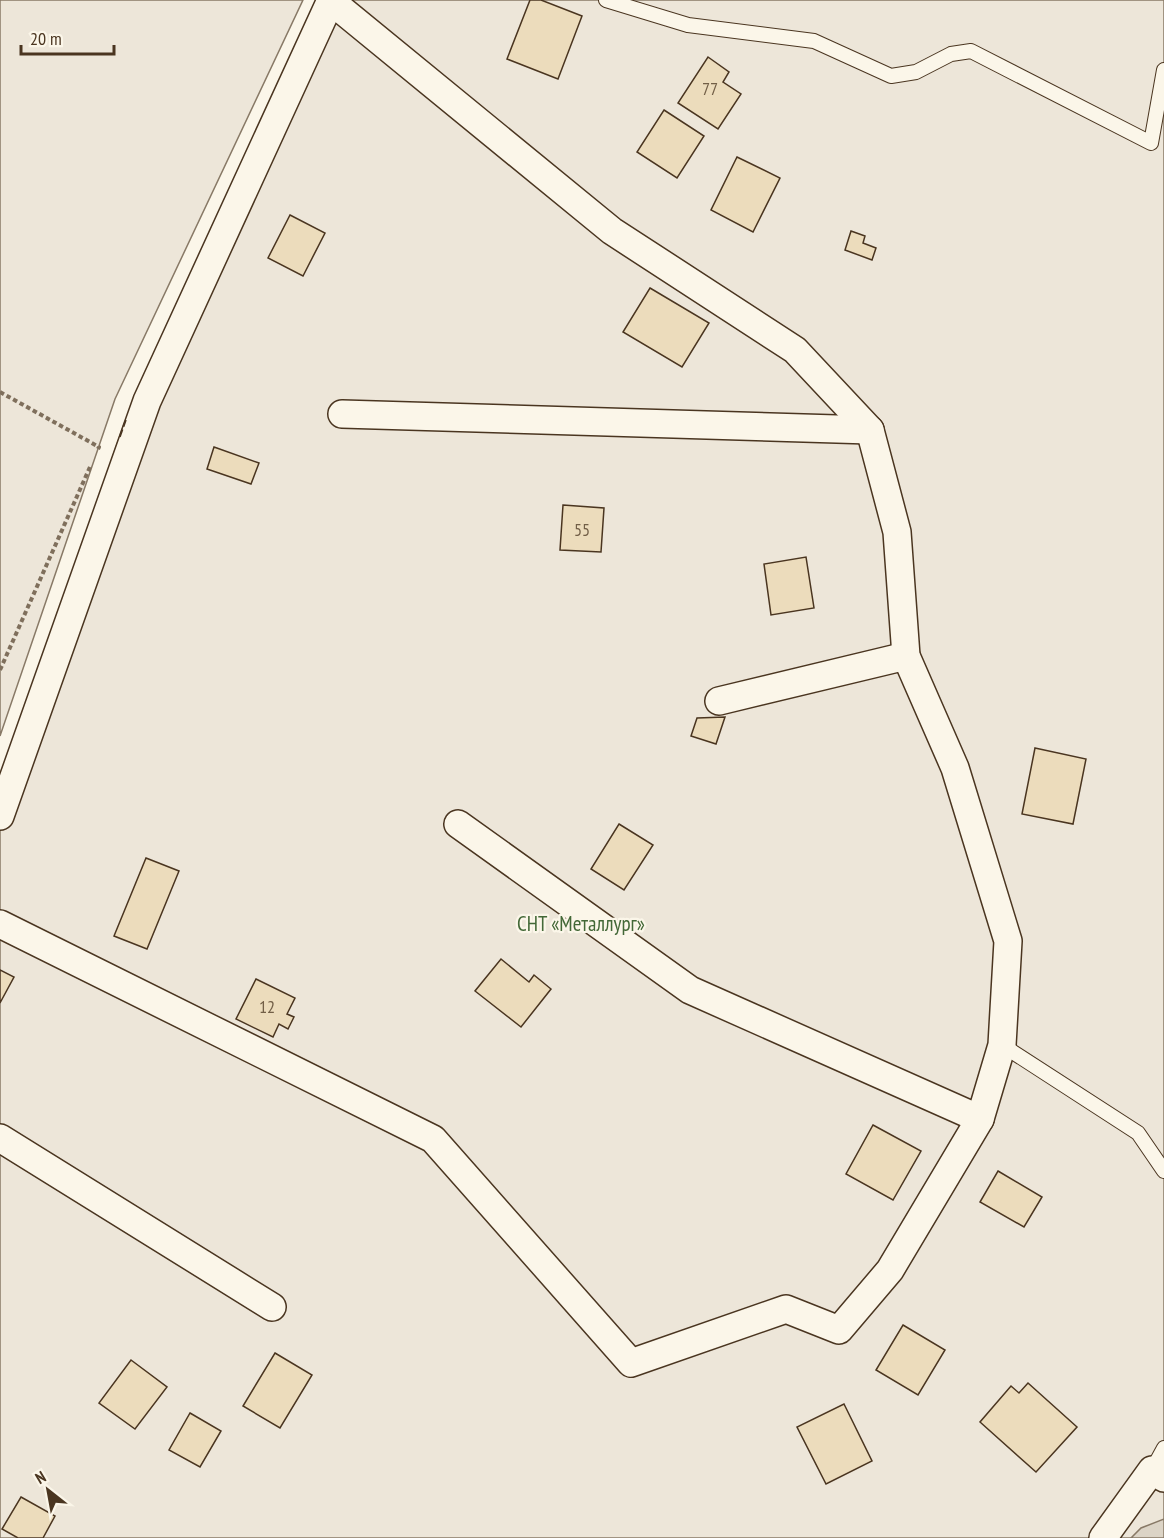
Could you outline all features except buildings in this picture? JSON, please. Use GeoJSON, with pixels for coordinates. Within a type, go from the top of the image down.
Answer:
{"type":"FeatureCollection","features":[{"type":"Feature","properties":{"kind":"street"},"geometry":{"type":"LineString","coordinates":[[0,816],[147,401],[331,0],[612,231],[795,350],[870,430],[897,532],[906,656],[955,768],[1008,941],[1002,1045],[980,1119],[890,1270],[839,1330],[786,1309],[631,1363],[433,1139],[0,924]]}},
{"type":"Feature","properties":{"kind":"street"},"geometry":{"type":"LineString","coordinates":[[342,414],[870,430]]}},
{"type":"Feature","properties":{"kind":"street"},"geometry":{"type":"LineString","coordinates":[[719,701],[906,656]]}},
{"type":"Feature","properties":{"kind":"street"},"geometry":{"type":"LineString","coordinates":[[458,824],[690,990],[980,1119]]}},
{"type":"Feature","properties":{"kind":"street"},"geometry":{"type":"LineString","coordinates":[[0,1138],[272,1307]]}},
{"type":"Feature","properties":{"kind":"street"},"geometry":{"type":"LineString","coordinates":[[1103,1538],[1160,1466]]}},
{"type":"Feature","properties":{"kind":"lane"},"geometry":{"type":"LineString","coordinates":[[606,0],[688,25],[814,41],[891,76],[916,72],[951,54],[971,51],[1151,143],[1164,70]]}},
{"type":"Feature","properties":{"kind":"lane"},"geometry":{"type":"LineString","coordinates":[[1002,1045],[1138,1133],[1164,1171]]}},
{"type":"Feature","properties":{"kind":"path"},"geometry":{"type":"LineString","coordinates":[[0,392],[99,447],[0,670]]}},
{"type":"Feature","properties":{"kind":"green space"},"geometry":{"type":"Polygon","coordinates":[[[0,0],[303,0],[115,399],[0,736],[0,0]]]}},
{"type":"Feature","properties":{"kind":"green space","name":"СНТ «Металлург»"},"geometry":{"type":"Polygon","coordinates":[[[321,0],[1164,0],[1164,1538],[0,1538],[0,786],[124,424],[321,0]]]}},
{"type":"Feature","properties":{"kind":"shaded area"},"geometry":{"type":"Polygon","coordinates":[[[1164,1519],[1164,1538],[1131,1538],[1141,1528],[1164,1519]]]}},
{"type":"Feature","properties":{"kind":"fence"},"geometry":{"type":"LineString","coordinates":[[120,437],[126,420]]}}]}
